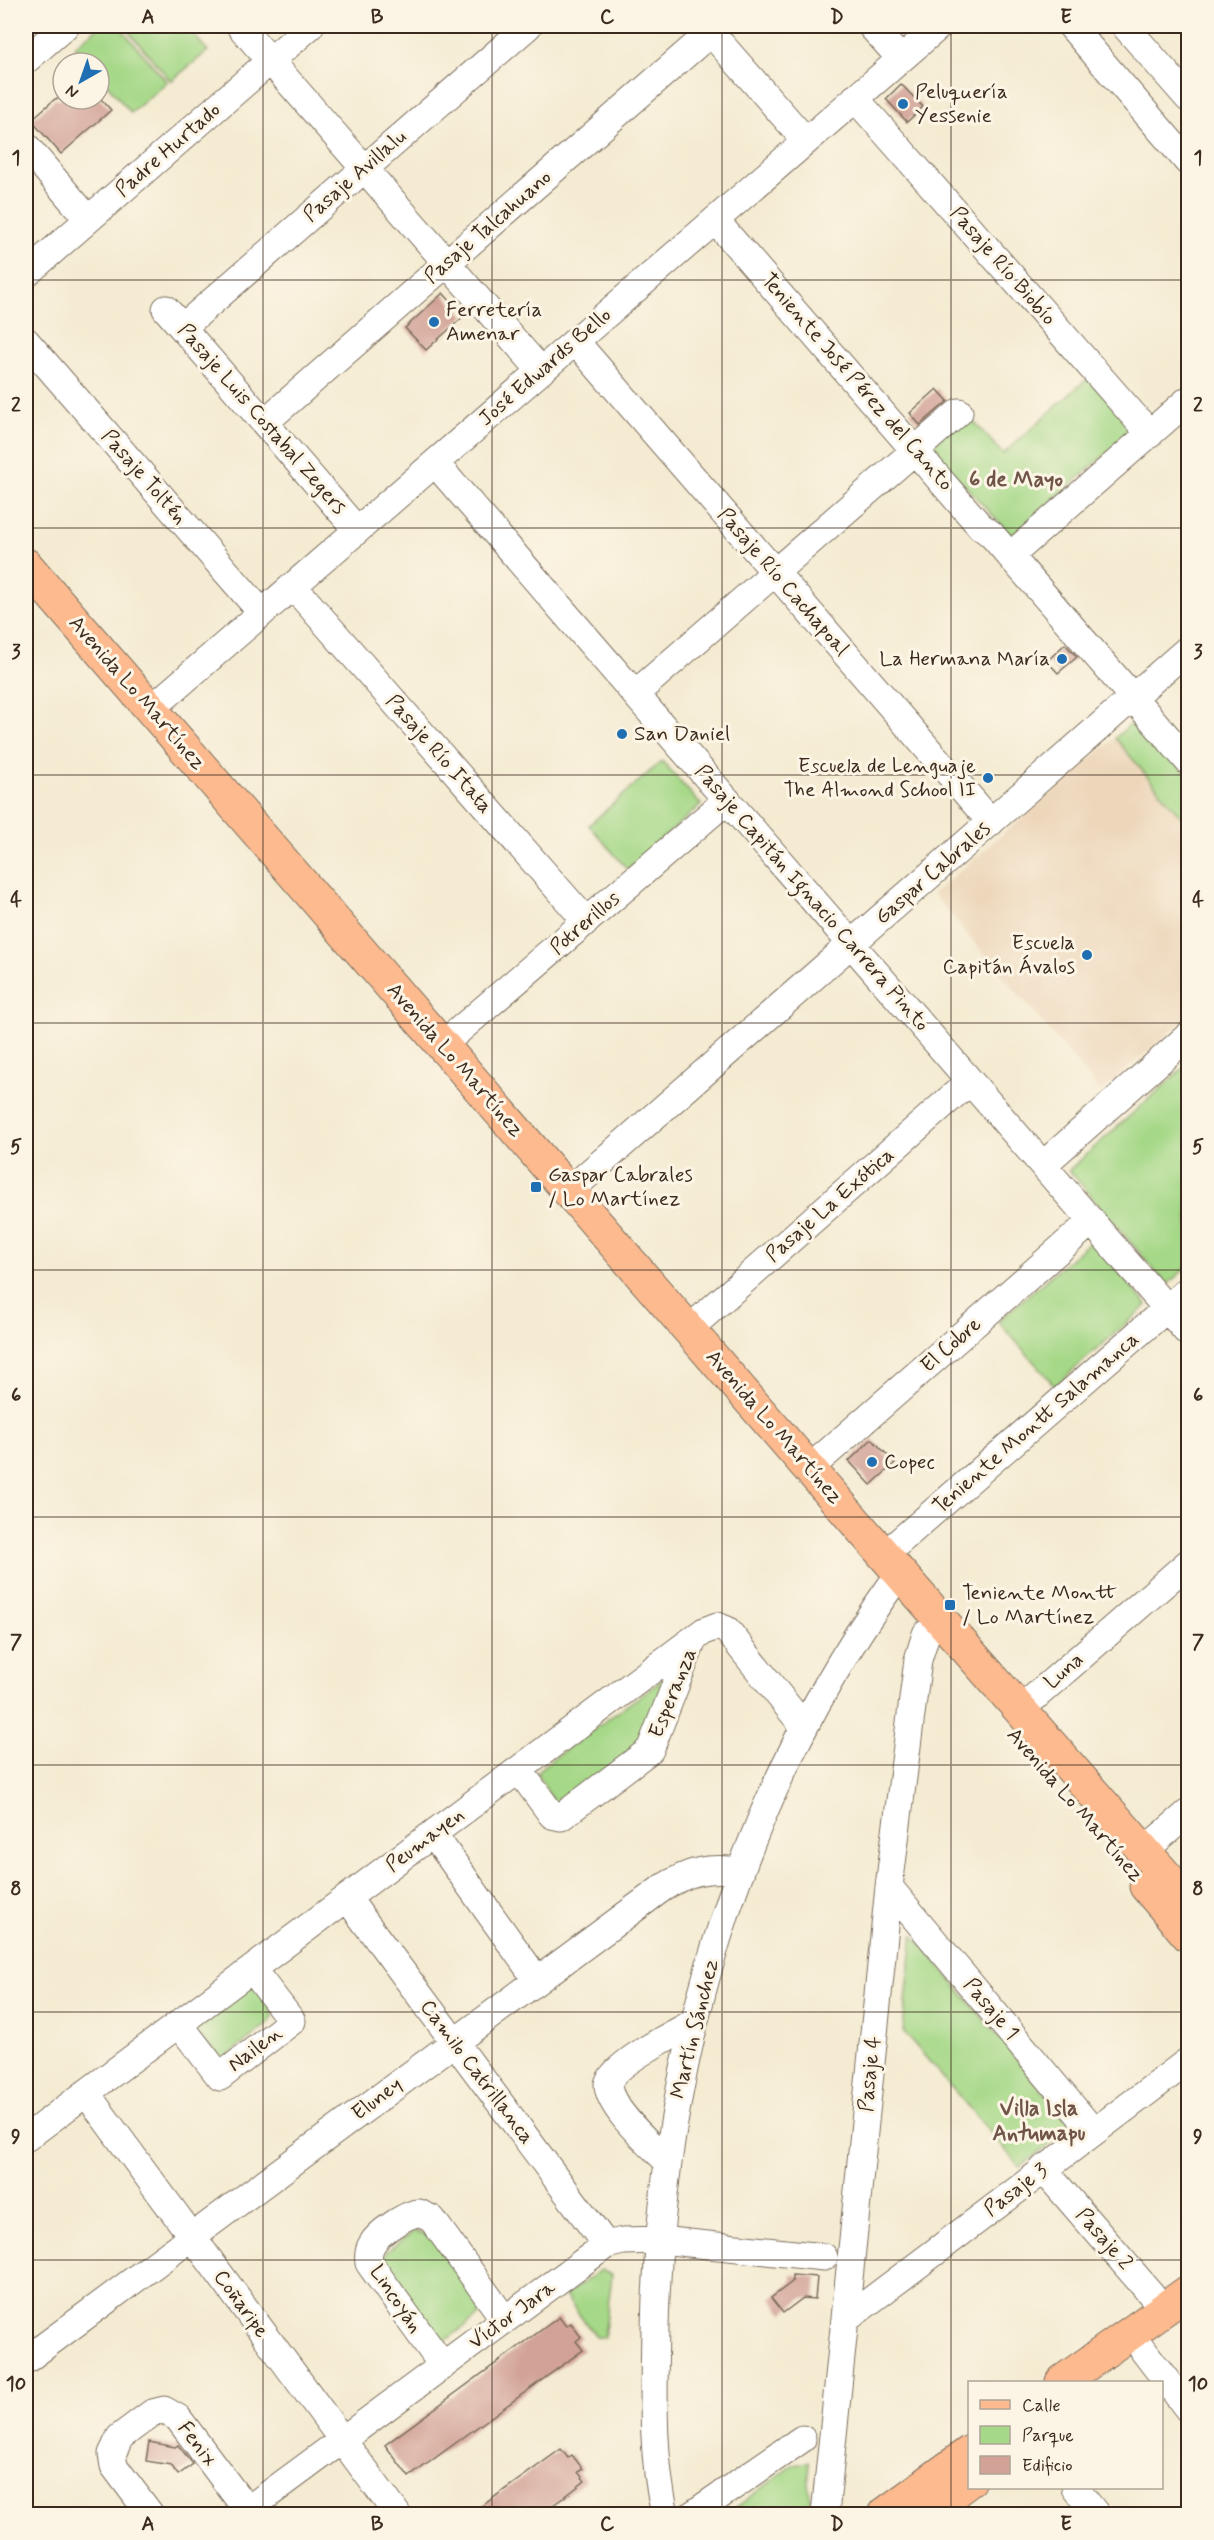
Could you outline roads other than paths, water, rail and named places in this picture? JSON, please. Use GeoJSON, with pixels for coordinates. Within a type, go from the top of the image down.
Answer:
{"type":"FeatureCollection","features":[{"type":"Feature","properties":{"kind":"main road","name":"Avenida Lo Martínez"},"geometry":{"type":"LineString","coordinates":[[26,565],[810,1468],[888,1570],[1021,1709],[1188,1901]]}},
{"type":"Feature","properties":{"kind":"main road","name":"Avenida Lo Martínez"},"geometry":{"type":"LineString","coordinates":[[888,1570],[913,1618],[926,1634],[1188,1935]]}},
{"type":"Feature","properties":{"kind":"main road"},"geometry":{"type":"LineString","coordinates":[[1100,2381],[1143,2350],[1180,2307]]}},
{"type":"Feature","properties":{"kind":"main road"},"geometry":{"type":"LineString","coordinates":[[1064,2381],[1180,2307]]}},
{"type":"Feature","properties":{"kind":"main road"},"geometry":{"type":"LineString","coordinates":[[885,2514],[968,2453]]}},
{"type":"Feature","properties":{"kind":"main road"},"geometry":{"type":"LineString","coordinates":[[924,2514],[968,2481]]}},
{"type":"Feature","properties":{"kind":"street"},"geometry":{"type":"LineString","coordinates":[[26,60],[65,26]]}},
{"type":"Feature","properties":{"kind":"street"},"geometry":{"type":"LineString","coordinates":[[240,26],[541,371]]}},
{"type":"Feature","properties":{"kind":"street","name":"Padre Hurtado"},"geometry":{"type":"LineString","coordinates":[[26,274],[310,26]]}},
{"type":"Feature","properties":{"kind":"street","name":"Pasaje Avillalu"},"geometry":{"type":"LineString","coordinates":[[174,318],[364,168],[528,26]]}},
{"type":"Feature","properties":{"kind":"street"},"geometry":{"type":"LineString","coordinates":[[871,26],[900,59]]}},
{"type":"Feature","properties":{"kind":"street","name":"José Edwards Bello"},"geometry":{"type":"LineString","coordinates":[[151,709],[939,26]]}},
{"type":"Feature","properties":{"kind":"street"},"geometry":{"type":"LineString","coordinates":[[1071,26],[1188,162]]}},
{"type":"Feature","properties":{"kind":"street"},"geometry":{"type":"LineString","coordinates":[[1125,26],[1188,98]]}},
{"type":"Feature","properties":{"kind":"street"},"geometry":{"type":"LineString","coordinates":[[708,29],[806,141]]}},
{"type":"Feature","properties":{"kind":"street","name":"Pasaje Talcahuano"},"geometry":{"type":"LineString","coordinates":[[265,422],[708,29]]}},
{"type":"Feature","properties":{"kind":"street","name":"Pasaje Río Biobío"},"geometry":{"type":"LineString","coordinates":[[855,99],[1150,434]]}},
{"type":"Feature","properties":{"kind":"street"},"geometry":{"type":"LineString","coordinates":[[26,146],[88,219]]}},
{"type":"Feature","properties":{"kind":"street","name":"Teniente José Pérez del Canto"},"geometry":{"type":"LineString","coordinates":[[715,220],[916,449],[980,526],[1010,556],[1188,761]]}},
{"type":"Feature","properties":{"kind":"street","name":"Pasaje Luis Costabal Zegers"},"geometry":{"type":"LineString","coordinates":[[174,318],[357,530]]}},
{"type":"Feature","properties":{"kind":"street","name":"Pasaje Toltén"},"geometry":{"type":"LineString","coordinates":[[26,341],[262,613]]}},
{"type":"Feature","properties":{"kind":"street","name":"Pasaje Río Cachapoal"},"geometry":{"type":"LineString","coordinates":[[575,341],[992,822]]}},
{"type":"Feature","properties":{"kind":"street"},"geometry":{"type":"LineString","coordinates":[[1010,556],[1188,400]]}},
{"type":"Feature","properties":{"kind":"street"},"geometry":{"type":"LineString","coordinates":[[636,694],[959,412]]}},
{"type":"Feature","properties":{"kind":"street","name":"Pasaje Capitán Ignacio Carrera Pinto"},"geometry":{"type":"LineString","coordinates":[[435,463],[1188,1333]]}},
{"type":"Feature","properties":{"kind":"street","name":"Pasaje Río Itata"},"geometry":{"type":"LineString","coordinates":[[293,586],[586,921]]}},
{"type":"Feature","properties":{"kind":"street","name":"Gaspar Cabrales"},"geometry":{"type":"LineString","coordinates":[[569,1191],[1188,649]]}},
{"type":"Feature","properties":{"kind":"street","name":"Potrerillos"},"geometry":{"type":"LineString","coordinates":[[442,1045],[727,800]]}},
{"type":"Feature","properties":{"kind":"street"},"geometry":{"type":"LineString","coordinates":[[1043,1165],[1188,1036]]}},
{"type":"Feature","properties":{"kind":"street","name":"Pasaje La Exótica"},"geometry":{"type":"LineString","coordinates":[[689,1329],[970,1081]]}},
{"type":"Feature","properties":{"kind":"street","name":"El Cobre"},"geometry":{"type":"LineString","coordinates":[[810,1468],[1092,1221]]}},
{"type":"Feature","properties":{"kind":"street","name":"Teniente Montt Salamanca"},"geometry":{"type":"LineString","coordinates":[[888,1570],[1188,1290]]}},
{"type":"Feature","properties":{"kind":"street","name":"Luna"},"geometry":{"type":"LineString","coordinates":[[1021,1709],[1188,1563]]}},
{"type":"Feature","properties":{"kind":"street","name":"Martín Sánchez"},"geometry":{"type":"LineString","coordinates":[[664,2514],[658,2468],[655,2392],[656,2299],[667,2161],[693,2023],[741,1871],[781,1774],[888,1570]]}},
{"type":"Feature","properties":{"kind":"street","name":"Peumayen"},"geometry":{"type":"LineString","coordinates":[[26,2138],[694,1639],[717,1626],[727,1630],[804,1727]]}},
{"type":"Feature","properties":{"kind":"street","name":"Pasaje 4"},"geometry":{"type":"LineString","coordinates":[[825,2514],[889,1887],[918,1660],[926,1634]]}},
{"type":"Feature","properties":{"kind":"street","name":"Esperanza"},"geometry":{"type":"LineString","coordinates":[[519,1770],[552,1815],[561,1817],[650,1750],[694,1639]]}},
{"type":"Feature","properties":{"kind":"street"},"geometry":{"type":"LineString","coordinates":[[1145,1851],[1188,1813]]}},
{"type":"Feature","properties":{"kind":"street"},"geometry":{"type":"LineString","coordinates":[[433,1834],[537,1980]]}},
{"type":"Feature","properties":{"kind":"street","name":"Eluney"},"geometry":{"type":"LineString","coordinates":[[26,2360],[668,1884],[693,1872],[714,1868],[741,1871]]}},
{"type":"Feature","properties":{"kind":"street","name":"Pasaje 1"},"geometry":{"type":"LineString","coordinates":[[889,1887],[1093,2131]]}},
{"type":"Feature","properties":{"kind":"street","name":"Camilo Catrillanca"},"geometry":{"type":"LineString","coordinates":[[347,1898],[606,2245]]}},
{"type":"Feature","properties":{"kind":"street","name":"Nailen"},"geometry":{"type":"LineString","coordinates":[[179,2024],[220,2077],[292,2021],[252,1969]]}},
{"type":"Feature","properties":{"kind":"street"},"geometry":{"type":"LineString","coordinates":[[667,2161],[624,2115],[610,2096],[608,2084],[612,2075],[640,2053],[693,2023]]}},
{"type":"Feature","properties":{"kind":"street","name":"Pasaje 3"},"geometry":{"type":"LineString","coordinates":[[845,2320],[1188,2061]]}},
{"type":"Feature","properties":{"kind":"street","name":"Coñaripe"},"geometry":{"type":"LineString","coordinates":[[86,2093],[397,2514]]}},
{"type":"Feature","properties":{"kind":"street","name":"Pasaje 2"},"geometry":{"type":"LineString","coordinates":[[1043,2169],[1180,2307]]}},
{"type":"Feature","properties":{"kind":"street","name":"Lincoyán"},"geometry":{"type":"LineString","coordinates":[[443,2366],[369,2263],[369,2252],[375,2240],[403,2218],[419,2213],[432,2219],[505,2320]]}},
{"type":"Feature","properties":{"kind":"street","name":"Víctor Jara"},"geometry":{"type":"LineString","coordinates":[[246,2513],[606,2245],[623,2241],[660,2240],[824,2257]]}},
{"type":"Feature","properties":{"kind":"street"},"geometry":{"type":"LineString","coordinates":[[1143,2350],[1188,2409]]}},
{"type":"Feature","properties":{"kind":"street","name":"Fenix"},"geometry":{"type":"LineString","coordinates":[[150,2514],[114,2466],[112,2454],[120,2438],[158,2411],[170,2412],[178,2418],[246,2513]]}},
{"type":"Feature","properties":{"kind":"street"},"geometry":{"type":"LineString","coordinates":[[693,2514],[802,2439]]}},
{"type":"Feature","properties":{"kind":"street"},"geometry":{"type":"LineString","coordinates":[[1077,2489],[1096,2514]]}},
{"type":"Feature","properties":{"kind":"place","name":"Peluquería Yessenie"},"geometry":{"type":"Point","coordinates":[903,104]}},
{"type":"Feature","properties":{"kind":"place","name":"Ferretería Amenar"},"geometry":{"type":"Point","coordinates":[434,322]}},
{"type":"Feature","properties":{"kind":"place","name":"La Hermana María"},"geometry":{"type":"Point","coordinates":[1062,659]}},
{"type":"Feature","properties":{"kind":"place","name":"San Daniel"},"geometry":{"type":"Point","coordinates":[622,734]}},
{"type":"Feature","properties":{"kind":"place","name":"Escuela de Lenguaje The Almond School II"},"geometry":{"type":"Point","coordinates":[988,778]}},
{"type":"Feature","properties":{"kind":"place","name":"Escuela Capitán Ávalos"},"geometry":{"type":"Point","coordinates":[1087,955]}},
{"type":"Feature","properties":{"kind":"place","name":"Gaspar Cabrales / Lo Martínez"},"geometry":{"type":"Point","coordinates":[536,1187]}},
{"type":"Feature","properties":{"kind":"place","name":"Copec"},"geometry":{"type":"Point","coordinates":[872,1462]}},
{"type":"Feature","properties":{"kind":"place","name":"Teniente Montt / Lo Martínez"},"geometry":{"type":"Point","coordinates":[950,1605]}},
{"type":"Feature","properties":{"kind":"district","name":"6 de Mayo"},"geometry":{"type":"Point","coordinates":[1016,480]}},
{"type":"Feature","properties":{"kind":"district","name":"Villa Isla Antumapu"},"geometry":{"type":"Point","coordinates":[1039,2122]}}]}
